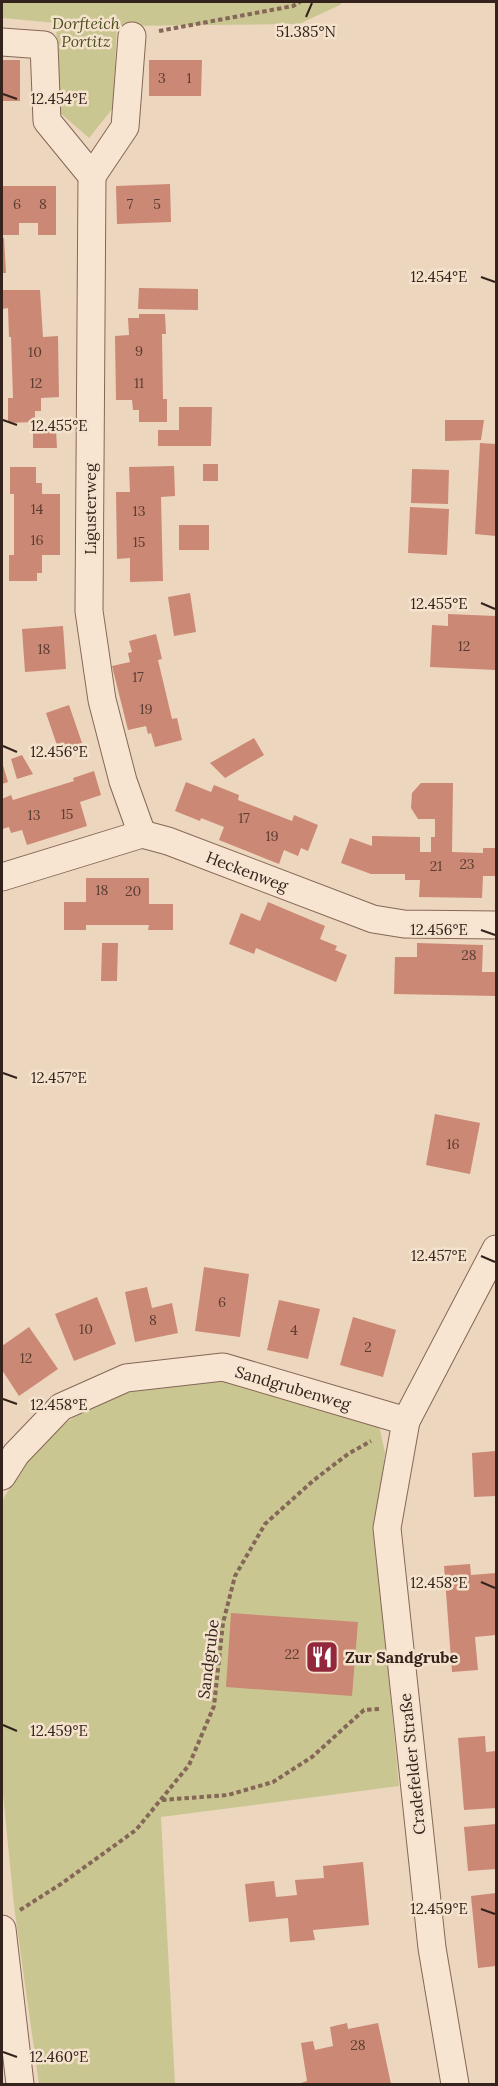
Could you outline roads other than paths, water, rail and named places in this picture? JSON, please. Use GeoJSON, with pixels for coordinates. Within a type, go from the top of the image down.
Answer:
{"type":"FeatureCollection","features":[{"type":"Feature","properties":{"kind":"street"},"geometry":{"type":"LineString","coordinates":[[2,42],[44,45],[47,121],[92,176],[125,128],[132,36]]}},
{"type":"Feature","properties":{"kind":"street","name":"Ligusterweg"},"geometry":{"type":"LineString","coordinates":[[92,176],[89,611],[102,700],[123,781],[142,834]]}},
{"type":"Feature","properties":{"kind":"street"},"geometry":{"type":"LineString","coordinates":[[2,877],[142,834]]}},
{"type":"Feature","properties":{"kind":"street","name":"Heckenweg"},"geometry":{"type":"LineString","coordinates":[[142,834],[168,841],[373,919],[404,924],[496,925]]}},
{"type":"Feature","properties":{"kind":"street","name":"Cradefelder Straße"},"geometry":{"type":"LineString","coordinates":[[455,2085],[432,1948],[387,1528],[406,1421],[496,1249]]}},
{"type":"Feature","properties":{"kind":"street","name":"Sandgrubenweg"},"geometry":{"type":"LineString","coordinates":[[2,1476],[16,1454],[61,1407],[126,1378],[223,1367],[406,1421]]}},
{"type":"Feature","properties":{"kind":"street"},"geometry":{"type":"LineString","coordinates":[[6,1922],[20,2085]]}},
{"type":"Feature","properties":{"kind":"place","name":"Zur Sandgrube"},"geometry":{"type":"Point","coordinates":[322,1657]}},
{"type":"Feature","properties":{"kind":"park label","name":"Dorfteich Portitz"},"geometry":{"type":"Point","coordinates":[86,32]}}]}
